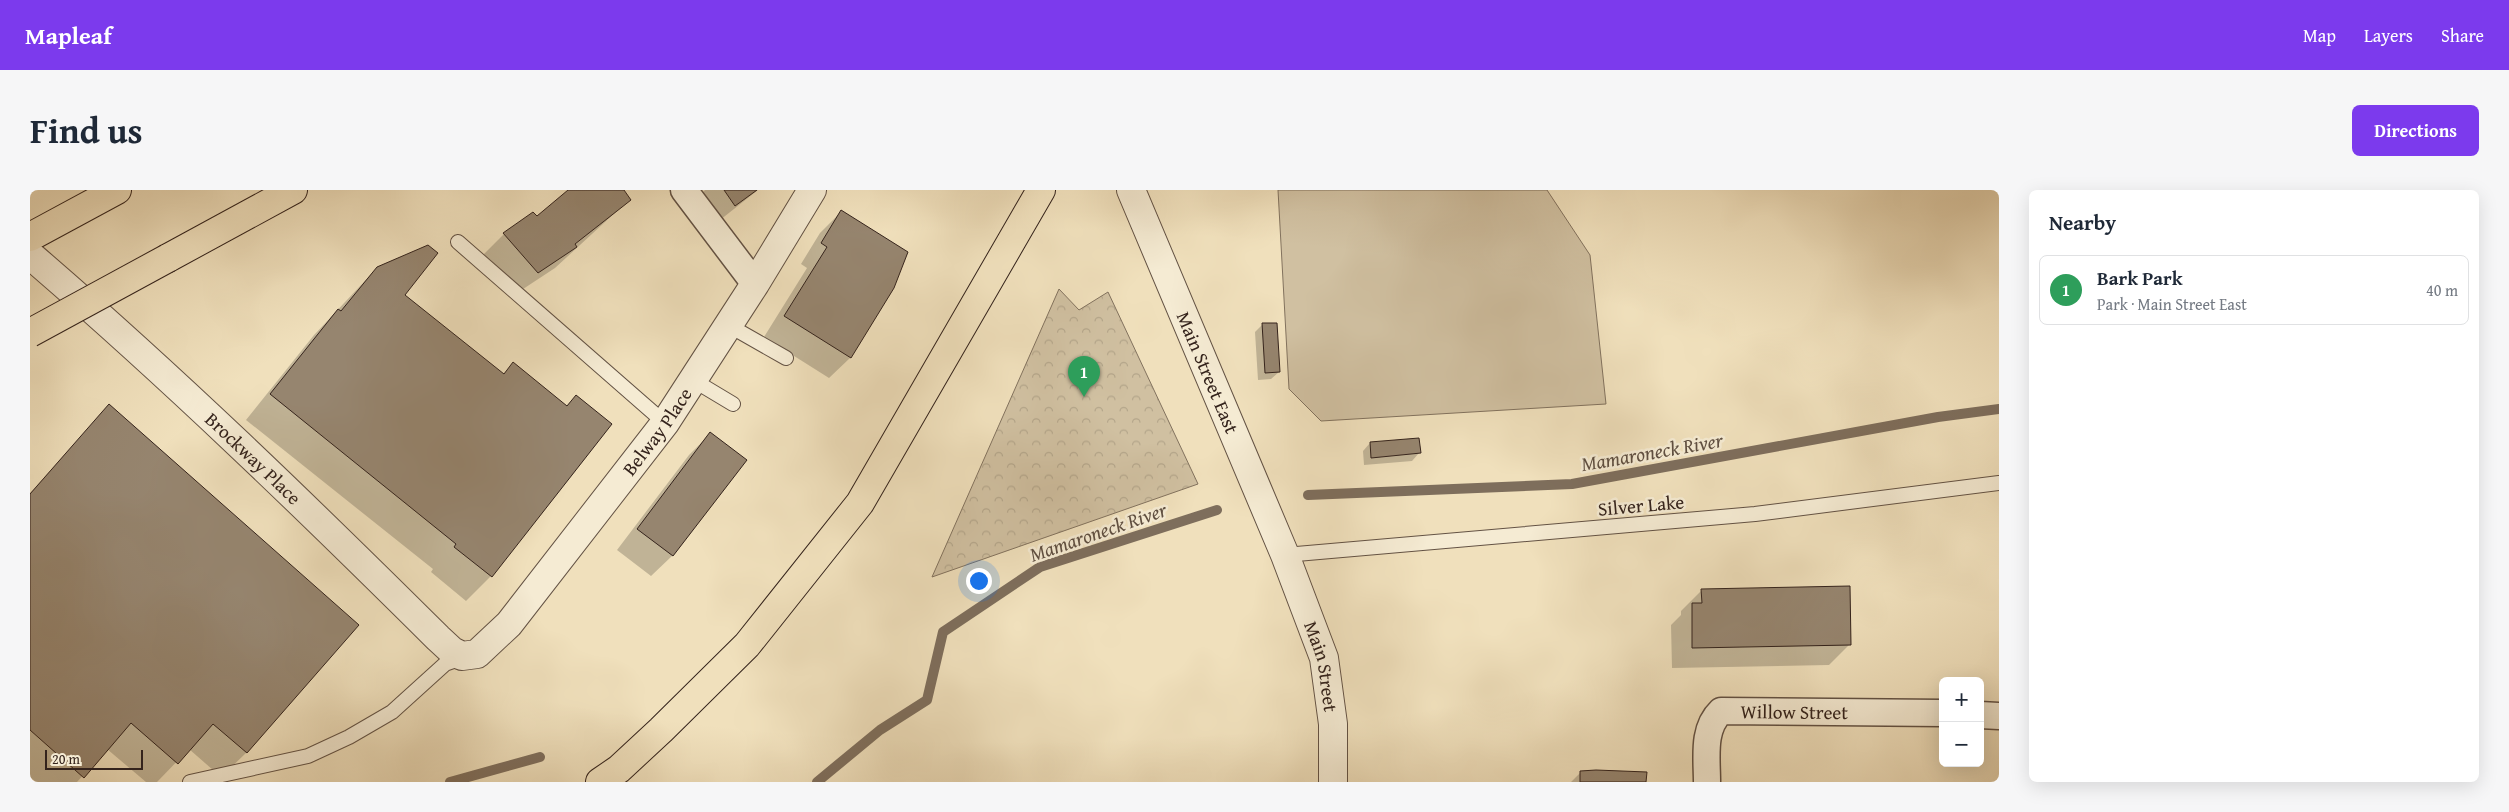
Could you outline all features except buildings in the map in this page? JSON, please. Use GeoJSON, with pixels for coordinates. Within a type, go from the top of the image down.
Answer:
{"type":"FeatureCollection","features":[{"type":"Feature","properties":{"kind":"highway"},"geometry":{"type":"LineString","coordinates":[[30,333],[293,190]]}},
{"type":"Feature","properties":{"kind":"highway"},"geometry":{"type":"LineString","coordinates":[[600,782],[619,769],[662,730],[747,646],[860,503],[1041,190]]}},
{"type":"Feature","properties":{"kind":"highway"},"geometry":{"type":"LineString","coordinates":[[30,236],[108,195]]}},
{"type":"Feature","properties":{"kind":"street"},"geometry":{"type":"LineString","coordinates":[[684,190],[755,284]]}},
{"type":"Feature","properties":{"kind":"street","name":"Belway Place"},"geometry":{"type":"LineString","coordinates":[[478,654],[509,624],[665,423],[755,284],[812,190]]}},
{"type":"Feature","properties":{"kind":"street","name":"Main Street East"},"geometry":{"type":"LineString","coordinates":[[1132,190],[1285,555]]}},
{"type":"Feature","properties":{"kind":"street","name":"Brockway Place"},"geometry":{"type":"LineString","coordinates":[[30,255],[123,335],[272,473],[452,651],[462,656],[478,654]]}},
{"type":"Feature","properties":{"kind":"street","name":"Main Street"},"geometry":{"type":"LineString","coordinates":[[1285,555],[1324,658],[1333,724],[1333,782]]}},
{"type":"Feature","properties":{"kind":"street","name":"Willow Street"},"geometry":{"type":"LineString","coordinates":[[1707,782],[1707,738],[1713,719],[1721,711],[1939,713]]}},
{"type":"Feature","properties":{"kind":"street"},"geometry":{"type":"LineString","coordinates":[[1984,715],[1999,716]]}},
{"type":"Feature","properties":{"kind":"lane"},"geometry":{"type":"LineString","coordinates":[[458,242],[665,423]]}},
{"type":"Feature","properties":{"kind":"lane"},"geometry":{"type":"LineString","coordinates":[[728,325],[786,358]]}},
{"type":"Feature","properties":{"kind":"lane"},"geometry":{"type":"LineString","coordinates":[[693,380],[733,404]]}},
{"type":"Feature","properties":{"kind":"lane","name":"Silver Lake"},"geometry":{"type":"LineString","coordinates":[[1285,555],[1755,514],[1999,484]]}},
{"type":"Feature","properties":{"kind":"lane"},"geometry":{"type":"LineString","coordinates":[[190,782],[308,756],[349,738],[392,712],[445,664],[478,654]]}},
{"type":"Feature","properties":{"kind":"green space"},"geometry":{"type":"Polygon","coordinates":[[[1278,190],[1547,190],[1590,255],[1606,404],[1321,421],[1289,389],[1278,190]]]}},
{"type":"Feature","properties":{"kind":"green space"},"geometry":{"type":"Polygon","coordinates":[[[1059,289],[1079,310],[1108,292],[1198,484],[932,577],[1059,289]]]}},
{"type":"Feature","properties":{"kind":"waterway","name":"Mamaroneck River"},"geometry":{"type":"LineString","coordinates":[[1308,495],[1572,484],[1938,417],[1999,409]]}},
{"type":"Feature","properties":{"kind":"waterway","name":"Mamaroneck River"},"geometry":{"type":"LineString","coordinates":[[817,782],[880,730],[927,700],[943,632],[1040,567],[1217,510]]}},
{"type":"Feature","properties":{"kind":"waterway","name":"Mamaroneck River"},"geometry":{"type":"LineString","coordinates":[[450,782],[540,757]]}},
{"type":"Feature","properties":{"kind":"place","name":"Bark Park"},"geometry":{"type":"Point","coordinates":[1084,397]}}]}
